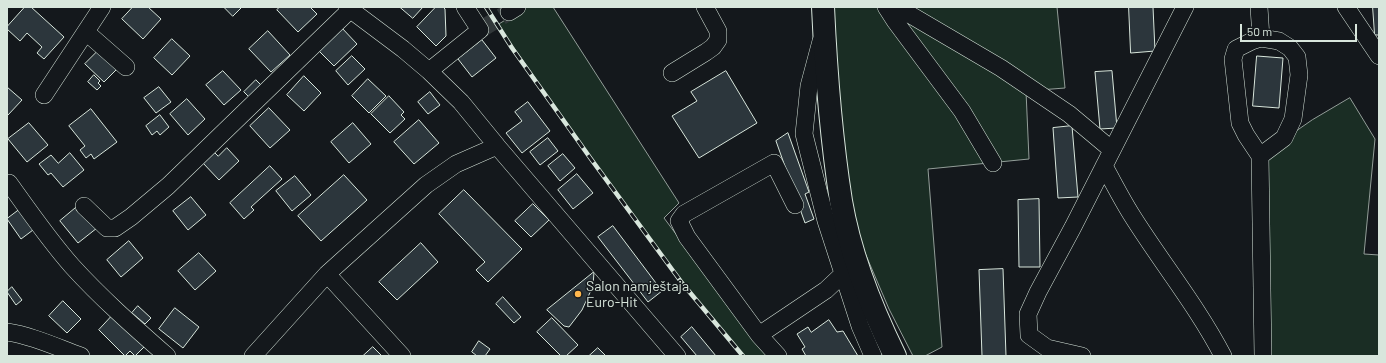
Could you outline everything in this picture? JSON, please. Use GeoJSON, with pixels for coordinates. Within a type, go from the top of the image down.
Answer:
{"type":"FeatureCollection","features":[{"type":"Feature","properties":{"kind":"main road"},"geometry":{"type":"LineString","coordinates":[[823,7],[830,114],[842,201],[853,250],[881,327],[894,356]]}},
{"type":"Feature","properties":{"kind":"street"},"geometry":{"type":"LineString","coordinates":[[44,95],[102,7]]}},
{"type":"Feature","properties":{"kind":"street"},"geometry":{"type":"LineString","coordinates":[[429,71],[480,30],[465,7]]}},
{"type":"Feature","properties":{"kind":"street"},"geometry":{"type":"LineString","coordinates":[[672,73],[714,47],[718,40],[718,31],[705,7]]}},
{"type":"Feature","properties":{"kind":"street"},"geometry":{"type":"LineString","coordinates":[[886,7],[962,111],[993,162]]}},
{"type":"Feature","properties":{"kind":"street"},"geometry":{"type":"LineString","coordinates":[[897,7],[1001,68],[1069,114],[1112,150]]}},
{"type":"Feature","properties":{"kind":"street"},"geometry":{"type":"LineString","coordinates":[[1082,356],[1047,348],[1029,335],[1028,314],[1185,7]]}},
{"type":"Feature","properties":{"kind":"street"},"geometry":{"type":"LineString","coordinates":[[1259,7],[1261,38]]}},
{"type":"Feature","properties":{"kind":"street"},"geometry":{"type":"LineString","coordinates":[[1346,7],[1379,56]]}},
{"type":"Feature","properties":{"kind":"street"},"geometry":{"type":"LineString","coordinates":[[84,206],[107,228],[116,228],[131,217],[168,186],[348,8],[403,49],[429,71],[460,102],[678,356]]}},
{"type":"Feature","properties":{"kind":"street"},"geometry":{"type":"LineString","coordinates":[[824,29],[809,86],[804,134],[826,221],[860,326],[872,356]]}},
{"type":"Feature","properties":{"kind":"street"},"geometry":{"type":"LineString","coordinates":[[86,32],[126,67]]}},
{"type":"Feature","properties":{"kind":"street"},"geometry":{"type":"LineString","coordinates":[[1260,156],[1284,138],[1287,132],[1293,119],[1298,75],[1297,57],[1290,48],[1279,41],[1261,38],[1236,49],[1233,59],[1240,123],[1260,156],[1263,356]]}},
{"type":"Feature","properties":{"kind":"street"},"geometry":{"type":"LineString","coordinates":[[253,356],[327,274],[426,185],[456,164],[497,146]]}},
{"type":"Feature","properties":{"kind":"street"},"geometry":{"type":"LineString","coordinates":[[778,356],[759,334],[687,238],[678,221],[684,214],[774,163],[795,205]]}},
{"type":"Feature","properties":{"kind":"street"},"geometry":{"type":"LineString","coordinates":[[1104,166],[1131,214],[1183,290],[1223,356]]}},
{"type":"Feature","properties":{"kind":"street"},"geometry":{"type":"LineString","coordinates":[[9,183],[71,265],[128,322],[167,356]]}},
{"type":"Feature","properties":{"kind":"street"},"geometry":{"type":"LineString","coordinates":[[327,274],[402,356]]}},
{"type":"Feature","properties":{"kind":"street"},"geometry":{"type":"LineString","coordinates":[[759,334],[826,290],[846,282]]}},
{"type":"Feature","properties":{"kind":"street"},"geometry":{"type":"LineString","coordinates":[[7,332],[44,341],[77,355]]}},
{"type":"Feature","properties":{"kind":"green space"},"geometry":{"type":"Polygon","coordinates":[[[527,7],[553,7],[679,203],[664,218],[767,356],[743,356],[682,283],[627,209],[498,25],[527,7]]]}},
{"type":"Feature","properties":{"kind":"green space"},"geometry":{"type":"Polygon","coordinates":[[[823,7],[1057,7],[1065,88],[1026,91],[1029,159],[928,169],[942,347],[925,356],[913,356],[889,309],[841,197],[823,7]]]}},
{"type":"Feature","properties":{"kind":"green space"},"geometry":{"type":"Polygon","coordinates":[[[1350,98],[1375,139],[1364,254],[1379,255],[1379,356],[1262,356],[1260,156],[1312,120],[1350,98]]]}},
{"type":"Feature","properties":{"kind":"building"},"geometry":{"type":"Polygon","coordinates":[[[25,7],[31,7],[64,37],[44,59],[37,53],[42,47],[27,33],[20,41],[7,29],[7,27],[25,7]]]}},
{"type":"Feature","properties":{"kind":"building"},"geometry":{"type":"Polygon","coordinates":[[[133,7],[148,7],[161,19],[143,39],[122,19],[133,7]]]}},
{"type":"Feature","properties":{"kind":"building"},"geometry":{"type":"Polygon","coordinates":[[[224,7],[242,7],[233,16],[224,7]]]}},
{"type":"Feature","properties":{"kind":"building"},"geometry":{"type":"Polygon","coordinates":[[[280,7],[310,7],[317,14],[298,32],[277,10],[280,7]]]}},
{"type":"Feature","properties":{"kind":"building"},"geometry":{"type":"Polygon","coordinates":[[[400,7],[423,7],[413,18],[400,7]]]}},
{"type":"Feature","properties":{"kind":"building"},"geometry":{"type":"Polygon","coordinates":[[[436,7],[443,7],[445,9],[446,36],[436,46],[417,27],[436,7]]]}},
{"type":"Feature","properties":{"kind":"building"},"geometry":{"type":"Polygon","coordinates":[[[1129,7],[1153,7],[1155,51],[1131,53],[1129,7]]]}},
{"type":"Feature","properties":{"kind":"building"},"geometry":{"type":"Polygon","coordinates":[[[1373,7],[1379,7],[1379,35],[1375,35],[1373,7]]]}},
{"type":"Feature","properties":{"kind":"building"},"geometry":{"type":"Polygon","coordinates":[[[341,27],[357,44],[334,66],[318,50],[341,27]]]}},
{"type":"Feature","properties":{"kind":"building"},"geometry":{"type":"Polygon","coordinates":[[[268,31],[290,55],[271,72],[249,49],[268,31]]]}},
{"type":"Feature","properties":{"kind":"building"},"geometry":{"type":"Polygon","coordinates":[[[172,39],[190,56],[172,75],[154,58],[172,39]]]}},
{"type":"Feature","properties":{"kind":"building"},"geometry":{"type":"Polygon","coordinates":[[[482,40],[496,58],[472,77],[458,59],[482,40]]]}},
{"type":"Feature","properties":{"kind":"building"},"geometry":{"type":"Polygon","coordinates":[[[99,50],[118,68],[104,82],[85,64],[99,50]]]}},
{"type":"Feature","properties":{"kind":"building"},"geometry":{"type":"Polygon","coordinates":[[[352,56],[365,69],[348,85],[336,71],[352,56]]]}},
{"type":"Feature","properties":{"kind":"building"},"geometry":{"type":"Polygon","coordinates":[[[1257,56],[1283,58],[1279,108],[1253,106],[1257,56]]]}},
{"type":"Feature","properties":{"kind":"building"},"geometry":{"type":"Polygon","coordinates":[[[223,71],[241,90],[224,105],[206,85],[223,71]]]}},
{"type":"Feature","properties":{"kind":"building"},"geometry":{"type":"Polygon","coordinates":[[[726,71],[757,123],[699,158],[672,116],[697,101],[691,92],[726,71]]]}},
{"type":"Feature","properties":{"kind":"building"},"geometry":{"type":"Polygon","coordinates":[[[1112,71],[1117,128],[1100,129],[1095,72],[1112,71]]]}},
{"type":"Feature","properties":{"kind":"building"},"geometry":{"type":"Polygon","coordinates":[[[94,75],[100,81],[98,83],[101,86],[97,90],[88,82],[94,75]]]}},
{"type":"Feature","properties":{"kind":"building"},"geometry":{"type":"Polygon","coordinates":[[[304,76],[321,93],[304,111],[287,95],[304,76]]]}},
{"type":"Feature","properties":{"kind":"building"},"geometry":{"type":"Polygon","coordinates":[[[368,79],[386,96],[369,113],[352,96],[368,79]]]}},
{"type":"Feature","properties":{"kind":"building"},"geometry":{"type":"Polygon","coordinates":[[[256,80],[262,86],[250,98],[244,92],[256,80]]]}},
{"type":"Feature","properties":{"kind":"building"},"geometry":{"type":"Polygon","coordinates":[[[7,87],[22,100],[8,115],[7,114],[7,87]]]}},
{"type":"Feature","properties":{"kind":"building"},"geometry":{"type":"Polygon","coordinates":[[[159,87],[171,102],[156,113],[144,98],[159,87]]]}},
{"type":"Feature","properties":{"kind":"building"},"geometry":{"type":"Polygon","coordinates":[[[430,92],[440,105],[428,114],[418,102],[430,92]]]}},
{"type":"Feature","properties":{"kind":"building"},"geometry":{"type":"Polygon","coordinates":[[[389,96],[404,112],[401,115],[405,119],[390,133],[371,114],[389,96]]]}},
{"type":"Feature","properties":{"kind":"building"},"geometry":{"type":"Polygon","coordinates":[[[187,99],[205,119],[188,135],[170,114],[187,99]]]}},
{"type":"Feature","properties":{"kind":"building"},"geometry":{"type":"Polygon","coordinates":[[[528,102],[550,131],[522,153],[506,133],[522,121],[515,112],[528,102]]]}},
{"type":"Feature","properties":{"kind":"building"},"geometry":{"type":"Polygon","coordinates":[[[269,108],[290,130],[270,148],[250,126],[269,108]]]}},
{"type":"Feature","properties":{"kind":"building"},"geometry":{"type":"Polygon","coordinates":[[[91,109],[117,142],[94,159],[91,154],[86,158],[80,150],[85,146],[69,126],[91,109]]]}},
{"type":"Feature","properties":{"kind":"building"},"geometry":{"type":"Polygon","coordinates":[[[160,115],[169,127],[160,135],[157,131],[152,135],[146,126],[160,115]]]}},
{"type":"Feature","properties":{"kind":"building"},"geometry":{"type":"Polygon","coordinates":[[[419,120],[439,143],[414,164],[394,142],[419,120]]]}},
{"type":"Feature","properties":{"kind":"building"},"geometry":{"type":"Polygon","coordinates":[[[29,123],[48,145],[27,162],[8,139],[29,123]]]}},
{"type":"Feature","properties":{"kind":"building"},"geometry":{"type":"Polygon","coordinates":[[[353,123],[371,144],[349,163],[331,142],[353,123]]]}},
{"type":"Feature","properties":{"kind":"building"},"geometry":{"type":"Polygon","coordinates":[[[1072,126],[1078,197],[1058,198],[1053,128],[1072,126]]]}},
{"type":"Feature","properties":{"kind":"building"},"geometry":{"type":"Polygon","coordinates":[[[788,133],[809,192],[805,194],[814,219],[805,223],[776,141],[788,133]]]}},
{"type":"Feature","properties":{"kind":"building"},"geometry":{"type":"Polygon","coordinates":[[[548,138],[558,151],[540,165],[530,152],[548,138]]]}},
{"type":"Feature","properties":{"kind":"building"},"geometry":{"type":"Polygon","coordinates":[[[227,148],[239,161],[219,180],[203,163],[214,152],[218,156],[227,148]]]}},
{"type":"Feature","properties":{"kind":"building"},"geometry":{"type":"Polygon","coordinates":[[[70,153],[84,170],[63,187],[51,173],[48,175],[39,164],[51,155],[58,163],[70,153]]]}},
{"type":"Feature","properties":{"kind":"building"},"geometry":{"type":"Polygon","coordinates":[[[563,154],[575,168],[560,181],[548,166],[563,154]]]}},
{"type":"Feature","properties":{"kind":"building"},"geometry":{"type":"Polygon","coordinates":[[[270,166],[282,179],[251,207],[254,210],[244,219],[230,203],[270,166]]]}},
{"type":"Feature","properties":{"kind":"building"},"geometry":{"type":"Polygon","coordinates":[[[577,174],[593,193],[573,209],[558,190],[577,174]]]}},
{"type":"Feature","properties":{"kind":"building"},"geometry":{"type":"Polygon","coordinates":[[[344,175],[367,200],[321,241],[298,216],[344,175]]]}},
{"type":"Feature","properties":{"kind":"building"},"geometry":{"type":"Polygon","coordinates":[[[295,176],[311,195],[292,211],[276,191],[295,176]]]}},
{"type":"Feature","properties":{"kind":"building"},"geometry":{"type":"Polygon","coordinates":[[[464,190],[522,249],[488,282],[476,270],[485,262],[439,214],[464,190]]]}},
{"type":"Feature","properties":{"kind":"building"},"geometry":{"type":"Polygon","coordinates":[[[191,197],[206,215],[188,230],[173,211],[191,197]]]}},
{"type":"Feature","properties":{"kind":"building"},"geometry":{"type":"Polygon","coordinates":[[[1039,199],[1040,267],[1019,267],[1018,200],[1039,199]]]}},
{"type":"Feature","properties":{"kind":"building"},"geometry":{"type":"Polygon","coordinates":[[[533,204],[549,220],[531,237],[515,221],[533,204]]]}},
{"type":"Feature","properties":{"kind":"building"},"geometry":{"type":"Polygon","coordinates":[[[78,206],[97,228],[78,243],[60,221],[78,206]]]}},
{"type":"Feature","properties":{"kind":"building"},"geometry":{"type":"Polygon","coordinates":[[[23,207],[33,230],[21,239],[7,219],[23,207]]]}},
{"type":"Feature","properties":{"kind":"building"},"geometry":{"type":"Polygon","coordinates":[[[613,226],[662,291],[648,302],[598,237],[613,226]]]}},
{"type":"Feature","properties":{"kind":"building"},"geometry":{"type":"Polygon","coordinates":[[[129,241],[143,258],[121,277],[107,260],[129,241]]]}},
{"type":"Feature","properties":{"kind":"building"},"geometry":{"type":"Polygon","coordinates":[[[421,243],[438,262],[397,300],[379,282],[421,243]]]}},
{"type":"Feature","properties":{"kind":"building"},"geometry":{"type":"Polygon","coordinates":[[[199,253],[216,271],[195,290],[178,271],[199,253]]]}},
{"type":"Feature","properties":{"kind":"building"},"geometry":{"type":"Polygon","coordinates":[[[1003,269],[1006,356],[982,356],[979,270],[1003,269]]]}},
{"type":"Feature","properties":{"kind":"building","name":"Salon namještaja Euro-Hit"},"geometry":{"type":"Polygon","coordinates":[[[594,272],[593,286],[582,310],[569,327],[564,326],[547,310],[594,272]]]}},
{"type":"Feature","properties":{"kind":"building"},"geometry":{"type":"Polygon","coordinates":[[[12,287],[22,300],[16,305],[7,292],[12,287]]]}},
{"type":"Feature","properties":{"kind":"building"},"geometry":{"type":"Polygon","coordinates":[[[503,297],[521,317],[514,323],[496,304],[503,297]]]}},
{"type":"Feature","properties":{"kind":"building"},"geometry":{"type":"Polygon","coordinates":[[[63,301],[81,319],[67,333],[49,316],[63,301]]]}},
{"type":"Feature","properties":{"kind":"building"},"geometry":{"type":"Polygon","coordinates":[[[138,306],[151,318],[145,324],[132,313],[138,306]]]}},
{"type":"Feature","properties":{"kind":"building"},"geometry":{"type":"Polygon","coordinates":[[[175,308],[199,327],[183,348],[159,329],[175,308]]]}},
{"type":"Feature","properties":{"kind":"building"},"geometry":{"type":"Polygon","coordinates":[[[111,317],[115,321],[118,318],[146,345],[135,356],[130,351],[125,356],[99,330],[111,317]]]}},
{"type":"Feature","properties":{"kind":"building"},"geometry":{"type":"Polygon","coordinates":[[[552,318],[578,345],[566,356],[561,356],[537,332],[552,318]]]}},
{"type":"Feature","properties":{"kind":"building"},"geometry":{"type":"Polygon","coordinates":[[[829,320],[837,332],[843,331],[858,356],[806,356],[802,349],[805,347],[797,334],[808,327],[811,332],[829,320]]]}},
{"type":"Feature","properties":{"kind":"building"},"geometry":{"type":"Polygon","coordinates":[[[692,327],[716,356],[697,356],[681,337],[692,327]]]}},
{"type":"Feature","properties":{"kind":"building"},"geometry":{"type":"Polygon","coordinates":[[[479,341],[490,349],[485,356],[477,356],[472,352],[479,341]]]}},
{"type":"Feature","properties":{"kind":"building"},"geometry":{"type":"Polygon","coordinates":[[[373,347],[382,356],[363,356],[373,347]]]}},
{"type":"Feature","properties":{"kind":"building"},"geometry":{"type":"Polygon","coordinates":[[[598,348],[606,356],[589,356],[598,348]]]}},
{"type":"Feature","properties":{"kind":"tunnel"},"geometry":{"type":"LineString","coordinates":[[480,30],[509,12]]}},
{"type":"Feature","properties":{"kind":"railway"},"geometry":{"type":"LineString","coordinates":[[486,7],[512,48],[682,283],[743,356]]}},
{"type":"Feature","properties":{"kind":"place","name":"Salon namještaja Euro-Hit"},"geometry":{"type":"Point","coordinates":[578,294]}}]}
